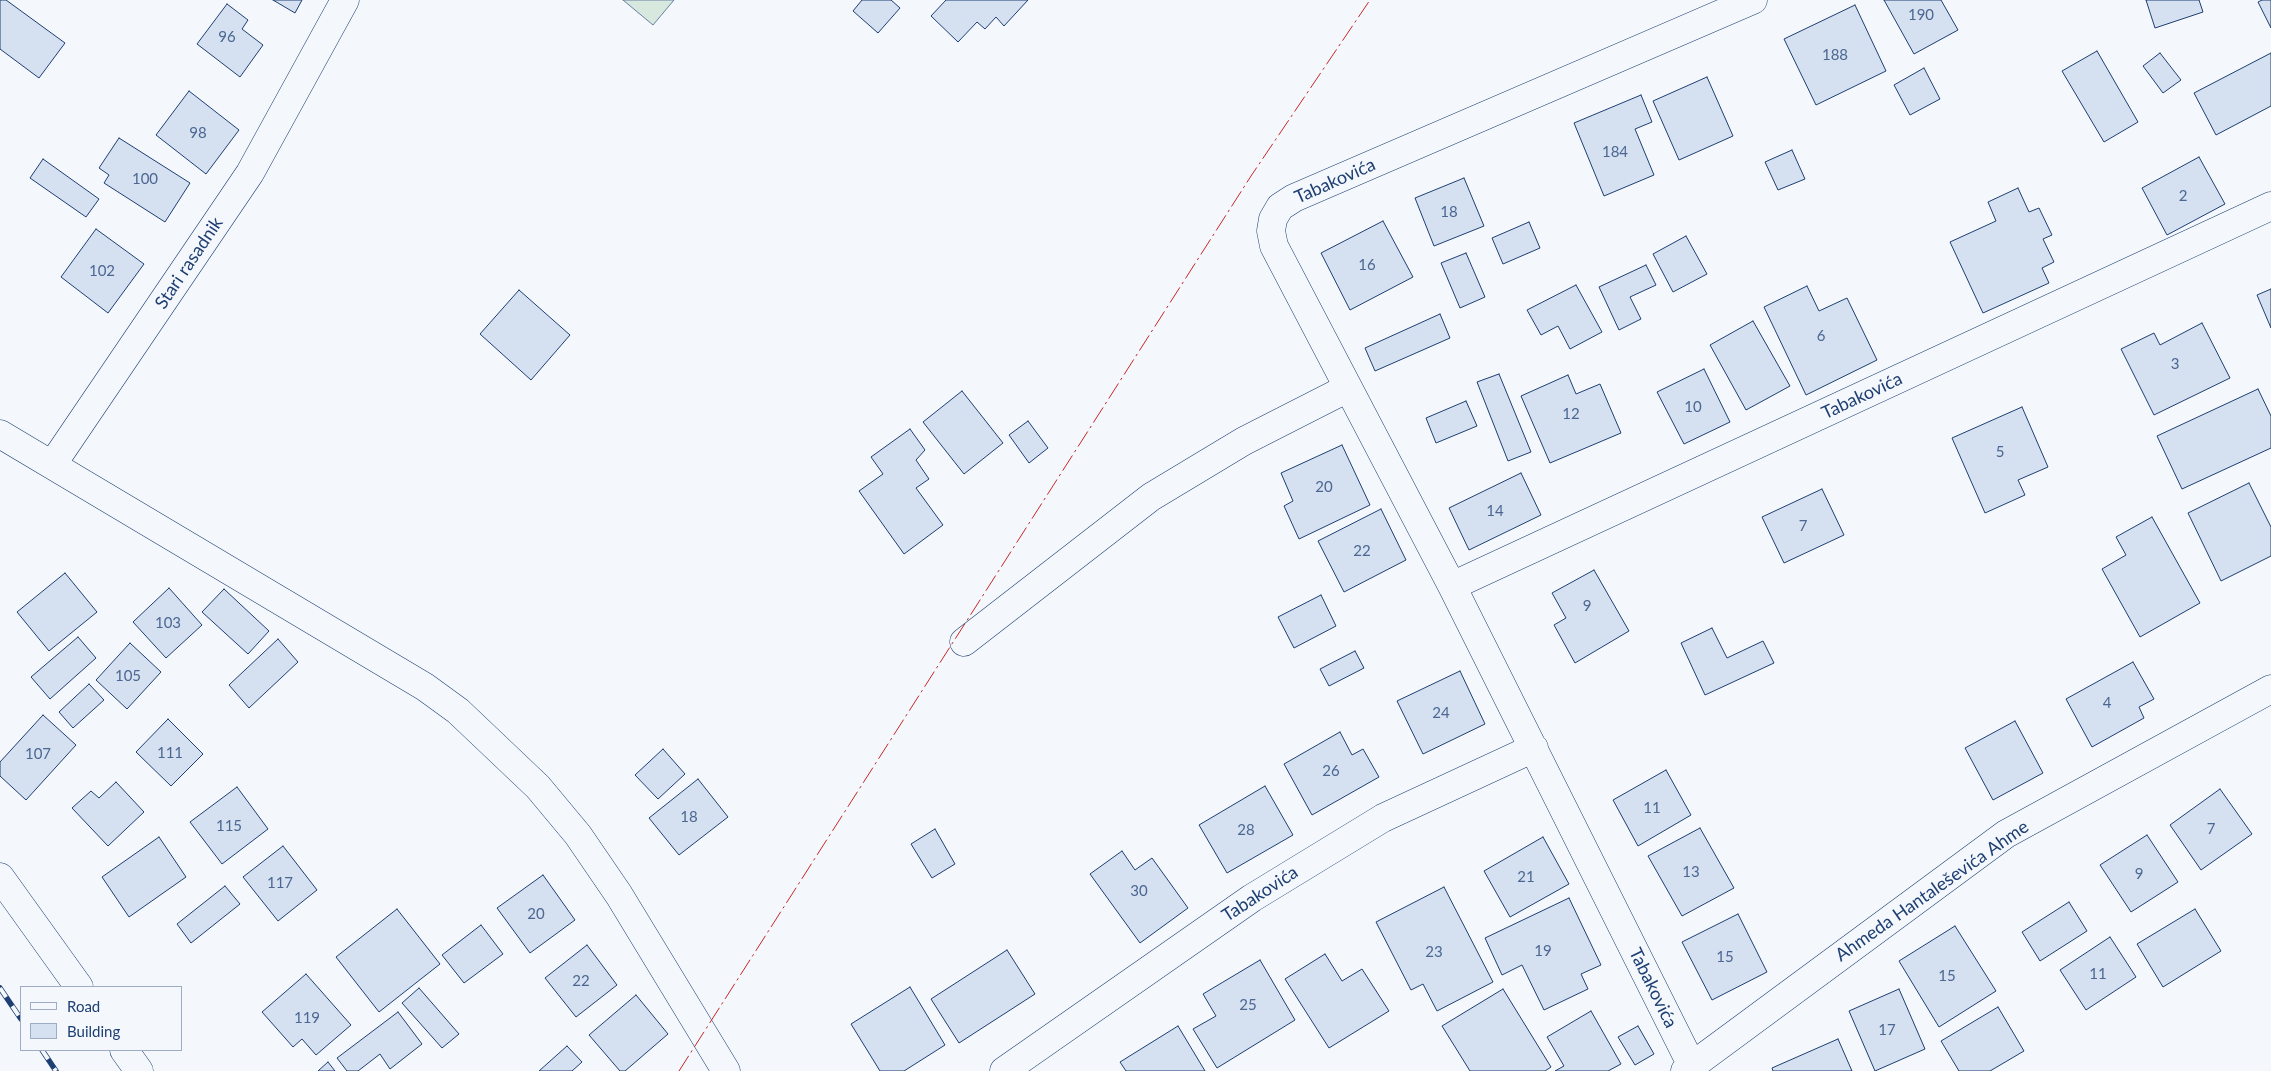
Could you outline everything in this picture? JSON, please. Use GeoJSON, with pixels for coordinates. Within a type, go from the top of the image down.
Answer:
{"type":"FeatureCollection","features":[{"type":"Feature","properties":{"kind":"street","name":"Stari rasadnik"},"geometry":{"type":"LineString","coordinates":[[52,466],[250,173],[345,0]]}},
{"type":"Feature","properties":{"kind":"street","name":"Tabakovića"},"geometry":{"type":"LineString","coordinates":[[1688,1069],[1534,748],[1452,586],[1274,246],[1271,231],[1272,219],[1280,207],[1294,198],[1753,0]]}},
{"type":"Feature","properties":{"kind":"street","name":"Tabakovića"},"geometry":{"type":"LineString","coordinates":[[1452,586],[2271,206]]}},
{"type":"Feature","properties":{"kind":"street"},"geometry":{"type":"LineString","coordinates":[[964,642],[1150,497],[1244,441],[1348,388]]}},
{"type":"Feature","properties":{"kind":"street"},"geometry":{"type":"LineString","coordinates":[[0,434],[426,687],[458,711],[538,787],[578,836],[619,895],[726,1071]]}},
{"type":"Feature","properties":{"kind":"street","name":"Ahmeda Hantaleševića Ahme"},"geometry":{"type":"LineString","coordinates":[[1688,1069],[2006,834],[2271,689]]}},
{"type":"Feature","properties":{"kind":"street","name":"Tabakovića"},"geometry":{"type":"LineString","coordinates":[[1004,1071],[1252,898],[1383,818],[1534,748]]}},
{"type":"Feature","properties":{"kind":"street"},"geometry":{"type":"LineString","coordinates":[[0,877],[78,986]]}},
{"type":"Feature","properties":{"kind":"street"},"geometry":{"type":"LineString","coordinates":[[125,1051],[140,1071]]}},
{"type":"Feature","properties":{"kind":"shaded area"},"geometry":{"type":"Polygon","coordinates":[[[623,0],[674,0],[653,25],[623,0]]]}},
{"type":"Feature","properties":{"kind":"building"},"geometry":{"type":"Polygon","coordinates":[[[0,0],[6,0],[65,43],[39,78],[0,49],[0,0]]]}},
{"type":"Feature","properties":{"kind":"building"},"geometry":{"type":"Polygon","coordinates":[[[273,0],[302,0],[295,13],[273,0]]]}},
{"type":"Feature","properties":{"kind":"building"},"geometry":{"type":"Polygon","coordinates":[[[862,0],[891,0],[900,8],[878,33],[853,11],[862,0]]]}},
{"type":"Feature","properties":{"kind":"building"},"geometry":{"type":"Polygon","coordinates":[[[946,0],[1028,0],[1004,26],[996,17],[985,29],[977,22],[958,42],[931,16],[946,0]]]}},
{"type":"Feature","properties":{"kind":"building"},"geometry":{"type":"Polygon","coordinates":[[[1884,0],[1941,0],[1958,30],[1914,54],[1884,0]]]}},
{"type":"Feature","properties":{"kind":"building"},"geometry":{"type":"Polygon","coordinates":[[[2146,0],[2199,0],[2203,12],[2155,28],[2146,0]]]}},
{"type":"Feature","properties":{"kind":"building"},"geometry":{"type":"Polygon","coordinates":[[[2271,0],[2271,28],[2258,2],[2271,0]]]}},
{"type":"Feature","properties":{"kind":"building"},"geometry":{"type":"Polygon","coordinates":[[[227,4],[248,20],[242,29],[263,45],[240,77],[197,44],[227,4]]]}},
{"type":"Feature","properties":{"kind":"building"},"geometry":{"type":"Polygon","coordinates":[[[1855,5],[1886,71],[1816,105],[1784,39],[1855,5]]]}},
{"type":"Feature","properties":{"kind":"building"},"geometry":{"type":"Polygon","coordinates":[[[2097,51],[2138,122],[2104,142],[2062,71],[2097,51]]]}},
{"type":"Feature","properties":{"kind":"building"},"geometry":{"type":"Polygon","coordinates":[[[2160,53],[2181,80],[2163,93],[2143,66],[2160,53]]]}},
{"type":"Feature","properties":{"kind":"building"},"geometry":{"type":"Polygon","coordinates":[[[2271,53],[2271,106],[2216,135],[2194,93],[2271,53]]]}},
{"type":"Feature","properties":{"kind":"building"},"geometry":{"type":"Polygon","coordinates":[[[1924,68],[1940,99],[1910,115],[1894,85],[1924,68]]]}},
{"type":"Feature","properties":{"kind":"building"},"geometry":{"type":"Polygon","coordinates":[[[1707,77],[1733,136],[1679,160],[1653,101],[1707,77]]]}},
{"type":"Feature","properties":{"kind":"building"},"geometry":{"type":"Polygon","coordinates":[[[189,91],[239,130],[206,174],[156,135],[189,91]]]}},
{"type":"Feature","properties":{"kind":"building"},"geometry":{"type":"Polygon","coordinates":[[[1641,95],[1652,122],[1635,129],[1654,175],[1604,196],[1574,123],[1641,95]]]}},
{"type":"Feature","properties":{"kind":"building"},"geometry":{"type":"Polygon","coordinates":[[[119,138],[190,183],[165,222],[104,183],[109,175],[99,168],[119,138]]]}},
{"type":"Feature","properties":{"kind":"building"},"geometry":{"type":"Polygon","coordinates":[[[1792,150],[1805,179],[1778,190],[1765,162],[1792,150]]]}},
{"type":"Feature","properties":{"kind":"building"},"geometry":{"type":"Polygon","coordinates":[[[2199,157],[2225,204],[2167,235],[2142,188],[2199,157]]]}},
{"type":"Feature","properties":{"kind":"building"},"geometry":{"type":"Polygon","coordinates":[[[43,159],[99,199],[86,217],[30,178],[43,159]]]}},
{"type":"Feature","properties":{"kind":"building"},"geometry":{"type":"Polygon","coordinates":[[[1464,178],[1484,226],[1434,246],[1415,198],[1464,178]]]}},
{"type":"Feature","properties":{"kind":"building"},"geometry":{"type":"Polygon","coordinates":[[[2018,188],[2029,212],[2039,208],[2052,235],[2043,239],[2054,262],[2042,268],[2049,283],[1983,313],[1950,242],[1996,221],[1988,202],[2018,188]]]}},
{"type":"Feature","properties":{"kind":"building"},"geometry":{"type":"Polygon","coordinates":[[[1383,221],[1413,277],[1350,310],[1321,253],[1383,221]]]}},
{"type":"Feature","properties":{"kind":"building"},"geometry":{"type":"Polygon","coordinates":[[[1529,222],[1540,248],[1503,264],[1492,238],[1529,222]]]}},
{"type":"Feature","properties":{"kind":"building"},"geometry":{"type":"Polygon","coordinates":[[[96,229],[144,264],[108,313],[61,277],[96,229]]]}},
{"type":"Feature","properties":{"kind":"building"},"geometry":{"type":"Polygon","coordinates":[[[1686,236],[1707,274],[1673,292],[1653,254],[1686,236]]]}},
{"type":"Feature","properties":{"kind":"building"},"geometry":{"type":"Polygon","coordinates":[[[1466,253],[1485,297],[1460,308],[1441,263],[1466,253]]]}},
{"type":"Feature","properties":{"kind":"building"},"geometry":{"type":"Polygon","coordinates":[[[1646,265],[1656,285],[1630,297],[1641,319],[1619,330],[1599,287],[1646,265]]]}},
{"type":"Feature","properties":{"kind":"building"},"geometry":{"type":"Polygon","coordinates":[[[1576,285],[1602,332],[1570,349],[1558,326],[1541,335],[1527,310],[1576,285]]]}},
{"type":"Feature","properties":{"kind":"building"},"geometry":{"type":"Polygon","coordinates":[[[1807,286],[1819,311],[1847,298],[1877,360],[1806,395],[1764,307],[1807,286]]]}},
{"type":"Feature","properties":{"kind":"building"},"geometry":{"type":"Polygon","coordinates":[[[2271,289],[2271,328],[2257,295],[2271,289]]]}},
{"type":"Feature","properties":{"kind":"building"},"geometry":{"type":"Polygon","coordinates":[[[519,290],[570,335],[531,380],[480,334],[519,290]]]}},
{"type":"Feature","properties":{"kind":"building"},"geometry":{"type":"Polygon","coordinates":[[[1440,314],[1450,338],[1375,371],[1365,348],[1440,314]]]}},
{"type":"Feature","properties":{"kind":"building"},"geometry":{"type":"Polygon","coordinates":[[[1753,321],[1790,386],[1746,410],[1710,345],[1753,321]]]}},
{"type":"Feature","properties":{"kind":"building"},"geometry":{"type":"Polygon","coordinates":[[[2202,323],[2230,378],[2154,415],[2121,349],[2154,333],[2160,345],[2202,323]]]}},
{"type":"Feature","properties":{"kind":"building"},"geometry":{"type":"Polygon","coordinates":[[[1704,369],[1730,422],[1684,444],[1657,392],[1704,369]]]}},
{"type":"Feature","properties":{"kind":"building"},"geometry":{"type":"Polygon","coordinates":[[[1499,374],[1531,452],[1508,461],[1477,382],[1499,374]]]}},
{"type":"Feature","properties":{"kind":"building"},"geometry":{"type":"Polygon","coordinates":[[[1568,375],[1576,394],[1600,384],[1621,433],[1550,463],[1521,396],[1568,375]]]}},
{"type":"Feature","properties":{"kind":"building"},"geometry":{"type":"Polygon","coordinates":[[[2258,389],[2271,416],[2271,448],[2182,489],[2157,436],[2258,389]]]}},
{"type":"Feature","properties":{"kind":"building"},"geometry":{"type":"Polygon","coordinates":[[[962,391],[1003,443],[964,474],[923,422],[962,391]]]}},
{"type":"Feature","properties":{"kind":"building"},"geometry":{"type":"Polygon","coordinates":[[[1466,401],[1477,426],[1436,443],[1426,418],[1466,401]]]}},
{"type":"Feature","properties":{"kind":"building"},"geometry":{"type":"Polygon","coordinates":[[[2022,407],[2048,467],[2018,480],[2025,495],[1985,513],[1952,438],[2022,407]]]}},
{"type":"Feature","properties":{"kind":"building"},"geometry":{"type":"Polygon","coordinates":[[[1028,421],[1048,448],[1029,463],[1009,435],[1028,421]]]}},
{"type":"Feature","properties":{"kind":"building"},"geometry":{"type":"Polygon","coordinates":[[[910,429],[925,450],[916,460],[929,479],[916,488],[943,525],[904,554],[859,491],[883,474],[871,457],[910,429]]]}},
{"type":"Feature","properties":{"kind":"building"},"geometry":{"type":"Polygon","coordinates":[[[1342,445],[1370,505],[1299,539],[1284,506],[1293,501],[1281,473],[1342,445]]]}},
{"type":"Feature","properties":{"kind":"building"},"geometry":{"type":"Polygon","coordinates":[[[1521,473],[1541,515],[1469,550],[1449,508],[1521,473]]]}},
{"type":"Feature","properties":{"kind":"building"},"geometry":{"type":"Polygon","coordinates":[[[2249,483],[2271,527],[2271,556],[2221,581],[2188,513],[2249,483]]]}},
{"type":"Feature","properties":{"kind":"building"},"geometry":{"type":"Polygon","coordinates":[[[1822,489],[1844,535],[1784,563],[1762,517],[1822,489]]]}},
{"type":"Feature","properties":{"kind":"building"},"geometry":{"type":"Polygon","coordinates":[[[1381,509],[1406,560],[1344,592],[1318,541],[1381,509]]]}},
{"type":"Feature","properties":{"kind":"building"},"geometry":{"type":"Polygon","coordinates":[[[2152,517],[2200,603],[2140,637],[2102,569],[2126,555],[2116,537],[2152,517]]]}},
{"type":"Feature","properties":{"kind":"building"},"geometry":{"type":"Polygon","coordinates":[[[1594,570],[1629,631],[1575,663],[1554,625],[1566,618],[1552,593],[1594,570]]]}},
{"type":"Feature","properties":{"kind":"building"},"geometry":{"type":"Polygon","coordinates":[[[65,573],[97,612],[49,651],[17,612],[65,573]]]}},
{"type":"Feature","properties":{"kind":"building"},"geometry":{"type":"Polygon","coordinates":[[[169,588],[202,625],[166,658],[133,622],[169,588]]]}},
{"type":"Feature","properties":{"kind":"building"},"geometry":{"type":"Polygon","coordinates":[[[224,589],[269,631],[248,654],[202,612],[224,589]]]}},
{"type":"Feature","properties":{"kind":"building"},"geometry":{"type":"Polygon","coordinates":[[[1321,595],[1336,626],[1294,648],[1278,617],[1321,595]]]}},
{"type":"Feature","properties":{"kind":"building"},"geometry":{"type":"Polygon","coordinates":[[[1712,628],[1727,658],[1763,641],[1774,663],[1705,695],[1681,643],[1712,628]]]}},
{"type":"Feature","properties":{"kind":"building"},"geometry":{"type":"Polygon","coordinates":[[[78,637],[96,658],[50,699],[31,677],[78,637]]]}},
{"type":"Feature","properties":{"kind":"building"},"geometry":{"type":"Polygon","coordinates":[[[278,639],[298,662],[249,708],[229,685],[278,639]]]}},
{"type":"Feature","properties":{"kind":"building"},"geometry":{"type":"Polygon","coordinates":[[[130,643],[161,672],[127,709],[96,680],[130,643]]]}},
{"type":"Feature","properties":{"kind":"building"},"geometry":{"type":"Polygon","coordinates":[[[1355,651],[1364,668],[1329,686],[1320,669],[1355,651]]]}},
{"type":"Feature","properties":{"kind":"building"},"geometry":{"type":"Polygon","coordinates":[[[2133,662],[2154,699],[2139,707],[2144,718],[2092,747],[2066,699],[2133,662]]]}},
{"type":"Feature","properties":{"kind":"building"},"geometry":{"type":"Polygon","coordinates":[[[1460,671],[1485,724],[1423,754],[1397,701],[1460,671]]]}},
{"type":"Feature","properties":{"kind":"building"},"geometry":{"type":"Polygon","coordinates":[[[89,684],[104,700],[73,728],[59,712],[89,684]]]}},
{"type":"Feature","properties":{"kind":"building"},"geometry":{"type":"Polygon","coordinates":[[[43,715],[76,745],[26,800],[0,776],[0,762],[43,715]]]}},
{"type":"Feature","properties":{"kind":"building"},"geometry":{"type":"Polygon","coordinates":[[[168,719],[203,754],[171,786],[136,752],[168,719]]]}},
{"type":"Feature","properties":{"kind":"building"},"geometry":{"type":"Polygon","coordinates":[[[2015,721],[2043,773],[1993,800],[1965,748],[2015,721]]]}},
{"type":"Feature","properties":{"kind":"building"},"geometry":{"type":"Polygon","coordinates":[[[1340,732],[1352,755],[1363,749],[1379,777],[1312,815],[1284,764],[1340,732]]]}},
{"type":"Feature","properties":{"kind":"building"},"geometry":{"type":"Polygon","coordinates":[[[663,749],[685,774],[658,799],[635,775],[663,749]]]}},
{"type":"Feature","properties":{"kind":"building"},"geometry":{"type":"Polygon","coordinates":[[[1666,770],[1691,815],[1638,846],[1613,800],[1666,770]]]}},
{"type":"Feature","properties":{"kind":"building"},"geometry":{"type":"Polygon","coordinates":[[[698,779],[728,817],[679,855],[649,818],[698,779]]]}},
{"type":"Feature","properties":{"kind":"building"},"geometry":{"type":"Polygon","coordinates":[[[116,782],[144,812],[108,846],[72,808],[91,791],[99,798],[116,782]]]}},
{"type":"Feature","properties":{"kind":"building"},"geometry":{"type":"Polygon","coordinates":[[[1265,786],[1293,835],[1227,873],[1199,825],[1265,786]]]}},
{"type":"Feature","properties":{"kind":"building"},"geometry":{"type":"Polygon","coordinates":[[[237,787],[268,829],[222,864],[190,822],[237,787]]]}},
{"type":"Feature","properties":{"kind":"building"},"geometry":{"type":"Polygon","coordinates":[[[2220,789],[2252,834],[2201,870],[2170,825],[2220,789]]]}},
{"type":"Feature","properties":{"kind":"building"},"geometry":{"type":"Polygon","coordinates":[[[1700,828],[1734,888],[1682,916],[1648,856],[1700,828]]]}},
{"type":"Feature","properties":{"kind":"building"},"geometry":{"type":"Polygon","coordinates":[[[935,829],[955,864],[932,878],[911,844],[935,829]]]}},
{"type":"Feature","properties":{"kind":"building"},"geometry":{"type":"Polygon","coordinates":[[[2147,835],[2178,882],[2131,912],[2100,865],[2147,835]]]}},
{"type":"Feature","properties":{"kind":"building"},"geometry":{"type":"Polygon","coordinates":[[[159,837],[186,877],[129,917],[102,877],[159,837]]]}},
{"type":"Feature","properties":{"kind":"building"},"geometry":{"type":"Polygon","coordinates":[[[1543,837],[1569,884],[1510,917],[1484,871],[1543,837]]]}},
{"type":"Feature","properties":{"kind":"building"},"geometry":{"type":"Polygon","coordinates":[[[283,846],[317,890],[278,921],[243,877],[283,846]]]}},
{"type":"Feature","properties":{"kind":"building"},"geometry":{"type":"Polygon","coordinates":[[[1122,851],[1135,870],[1152,858],[1188,908],[1140,943],[1090,874],[1122,851]]]}},
{"type":"Feature","properties":{"kind":"building"},"geometry":{"type":"Polygon","coordinates":[[[543,875],[575,920],[530,953],[497,908],[543,875]]]}},
{"type":"Feature","properties":{"kind":"building"},"geometry":{"type":"Polygon","coordinates":[[[225,886],[240,904],[191,943],[177,924],[225,886]]]}},
{"type":"Feature","properties":{"kind":"building"},"geometry":{"type":"Polygon","coordinates":[[[1444,887],[1493,982],[1437,1011],[1423,984],[1411,990],[1376,922],[1444,887]]]}},
{"type":"Feature","properties":{"kind":"building"},"geometry":{"type":"Polygon","coordinates":[[[1569,898],[1601,965],[1581,974],[1588,989],[1544,1010],[1522,965],[1502,975],[1485,938],[1569,898]]]}},
{"type":"Feature","properties":{"kind":"building"},"geometry":{"type":"Polygon","coordinates":[[[2069,902],[2087,931],[2040,961],[2022,932],[2069,902]]]}},
{"type":"Feature","properties":{"kind":"building"},"geometry":{"type":"Polygon","coordinates":[[[397,909],[440,964],[379,1012],[336,957],[397,909]]]}},
{"type":"Feature","properties":{"kind":"building"},"geometry":{"type":"Polygon","coordinates":[[[2195,909],[2221,951],[2163,987],[2137,944],[2195,909]]]}},
{"type":"Feature","properties":{"kind":"building"},"geometry":{"type":"Polygon","coordinates":[[[1738,914],[1767,972],[1712,1000],[1682,942],[1738,914]]]}},
{"type":"Feature","properties":{"kind":"building"},"geometry":{"type":"Polygon","coordinates":[[[481,925],[503,954],[464,983],[442,955],[481,925]]]}},
{"type":"Feature","properties":{"kind":"building"},"geometry":{"type":"Polygon","coordinates":[[[1955,926],[1996,991],[1939,1027],[1899,961],[1955,926]]]}},
{"type":"Feature","properties":{"kind":"building"},"geometry":{"type":"Polygon","coordinates":[[[2110,937],[2136,977],[2086,1010],[2060,970],[2110,937]]]}},
{"type":"Feature","properties":{"kind":"building"},"geometry":{"type":"Polygon","coordinates":[[[587,945],[617,985],[576,1017],[545,978],[587,945]]]}},
{"type":"Feature","properties":{"kind":"building"},"geometry":{"type":"Polygon","coordinates":[[[1007,950],[1035,994],[959,1043],[931,999],[1007,950]]]}},
{"type":"Feature","properties":{"kind":"building"},"geometry":{"type":"Polygon","coordinates":[[[1325,954],[1342,981],[1362,969],[1389,1011],[1329,1048],[1285,979],[1325,954]]]}},
{"type":"Feature","properties":{"kind":"building"},"geometry":{"type":"Polygon","coordinates":[[[1260,960],[1295,1020],[1217,1068],[1193,1029],[1216,1016],[1203,994],[1260,960]]]}},
{"type":"Feature","properties":{"kind":"building"},"geometry":{"type":"Polygon","coordinates":[[[306,974],[351,1025],[316,1055],[302,1039],[293,1047],[262,1012],[306,974]]]}},
{"type":"Feature","properties":{"kind":"building"},"geometry":{"type":"Polygon","coordinates":[[[910,987],[945,1045],[904,1071],[880,1071],[851,1024],[910,987]]]}},
{"type":"Feature","properties":{"kind":"building"},"geometry":{"type":"Polygon","coordinates":[[[419,988],[459,1034],[442,1048],[402,1003],[419,988]]]}},
{"type":"Feature","properties":{"kind":"building"},"geometry":{"type":"Polygon","coordinates":[[[1503,989],[1551,1067],[1545,1071],[1470,1071],[1442,1026],[1503,989]]]}},
{"type":"Feature","properties":{"kind":"building"},"geometry":{"type":"Polygon","coordinates":[[[1899,989],[1925,1049],[1875,1071],[1849,1011],[1899,989]]]}},
{"type":"Feature","properties":{"kind":"building"},"geometry":{"type":"Polygon","coordinates":[[[636,995],[668,1034],[625,1071],[620,1071],[589,1035],[636,995]]]}},
{"type":"Feature","properties":{"kind":"building"},"geometry":{"type":"Polygon","coordinates":[[[1998,1007],[2024,1051],[1990,1071],[1959,1071],[1941,1041],[1998,1007]]]}},
{"type":"Feature","properties":{"kind":"building"},"geometry":{"type":"Polygon","coordinates":[[[1591,1011],[1621,1064],[1608,1071],[1555,1071],[1564,1066],[1547,1037],[1591,1011]]]}},
{"type":"Feature","properties":{"kind":"building"},"geometry":{"type":"Polygon","coordinates":[[[398,1012],[422,1044],[390,1069],[380,1054],[358,1071],[347,1071],[337,1058],[398,1012]]]}},
{"type":"Feature","properties":{"kind":"building"},"geometry":{"type":"Polygon","coordinates":[[[1178,1026],[1205,1071],[1126,1071],[1120,1062],[1178,1026]]]}},
{"type":"Feature","properties":{"kind":"building"},"geometry":{"type":"Polygon","coordinates":[[[1638,1026],[1654,1054],[1635,1065],[1618,1037],[1638,1026]]]}},
{"type":"Feature","properties":{"kind":"building"},"geometry":{"type":"Polygon","coordinates":[[[1838,1039],[1852,1071],[1773,1071],[1772,1068],[1838,1039]]]}},
{"type":"Feature","properties":{"kind":"building"},"geometry":{"type":"Polygon","coordinates":[[[567,1046],[582,1062],[572,1071],[539,1071],[567,1046]]]}},
{"type":"Feature","properties":{"kind":"building"},"geometry":{"type":"Polygon","coordinates":[[[328,1062],[335,1071],[318,1071],[328,1062]]]}},
{"type":"Feature","properties":{"kind":"railway"},"geometry":{"type":"LineString","coordinates":[[0,988],[20,1018]]}},
{"type":"Feature","properties":{"kind":"railway"},"geometry":{"type":"LineString","coordinates":[[43,1051],[56,1071]]}},
{"type":"Feature","properties":{"kind":"power"},"geometry":{"type":"LineString","coordinates":[[679,1071],[1251,176],[1370,0]]}}]}
